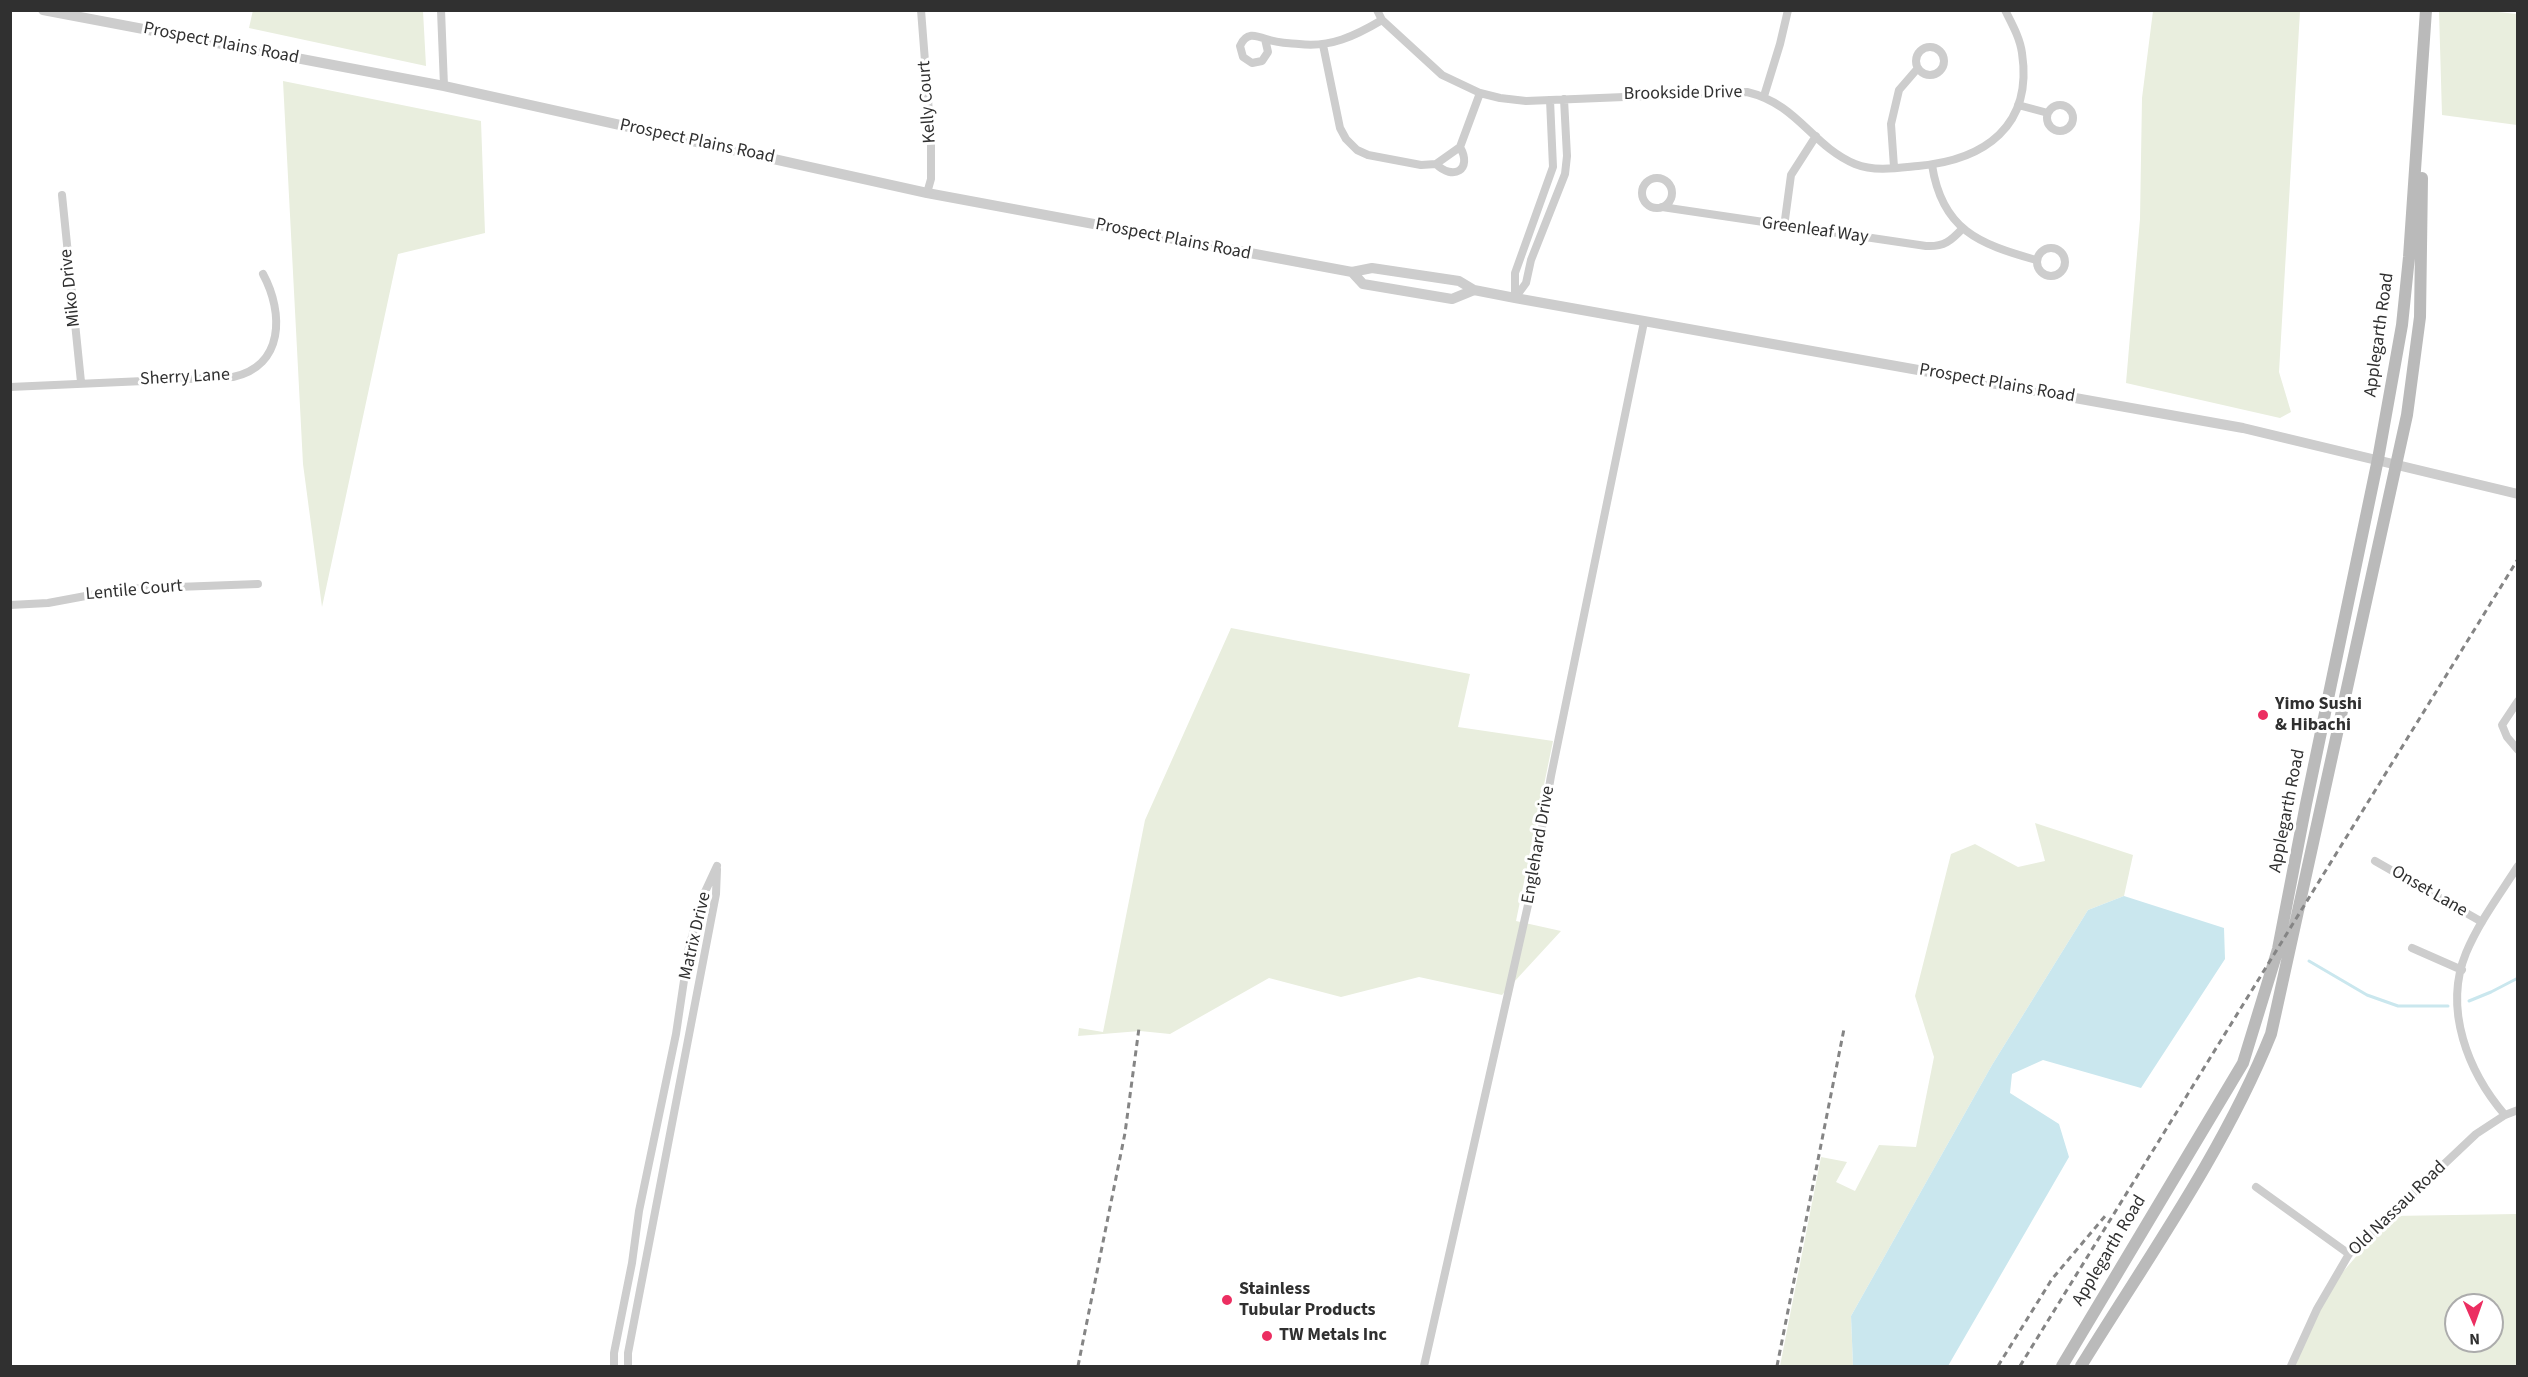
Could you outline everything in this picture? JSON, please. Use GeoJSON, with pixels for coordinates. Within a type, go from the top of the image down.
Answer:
{"type":"FeatureCollection","features":[{"type":"Feature","properties":{"kind":"main road","name":"Applegarth Road"},"geometry":{"type":"LineString","coordinates":[[2062,1366],[2243,1064],[2278,949],[2378,459],[2402,325],[2426,10]]}},
{"type":"Feature","properties":{"kind":"main road","name":"Applegarth Road"},"geometry":{"type":"LineString","coordinates":[[2081,1366],[2224,1135],[2251,1084],[2271,1034],[2407,415],[2420,317],[2424,36]]}},
{"type":"Feature","properties":{"kind":"street","name":"Prospect Plains Road"},"geometry":{"type":"LineString","coordinates":[[43,10],[444,86],[927,193],[1352,272],[1372,268],[1459,281],[1474,290],[1515,298],[2243,428],[2517,494]]}},
{"type":"Feature","properties":{"kind":"street"},"geometry":{"type":"LineString","coordinates":[[89,10],[103,22]]}},
{"type":"Feature","properties":{"kind":"street"},"geometry":{"type":"LineString","coordinates":[[441,10],[444,86]]}},
{"type":"Feature","properties":{"kind":"street","name":"Kelly Court"},"geometry":{"type":"LineString","coordinates":[[921,10],[931,138],[931,179],[927,193]]}},
{"type":"Feature","properties":{"kind":"street","name":"Brookside Drive"},"geometry":{"type":"LineString","coordinates":[[1377,10],[1382,20],[1442,75],[1480,93],[1526,101],[1737,91],[1764,96],[1787,109],[1843,158],[1871,168],[1932,165],[1962,159],[1989,144],[2000,134],[2018,105],[2023,70],[2022,51],[2005,10]]}},
{"type":"Feature","properties":{"kind":"street"},"geometry":{"type":"LineString","coordinates":[[1764,96],[1788,10]]}},
{"type":"Feature","properties":{"kind":"street"},"geometry":{"type":"LineString","coordinates":[[1265,39],[1323,45],[1354,36],[1382,20]]}},
{"type":"Feature","properties":{"kind":"street"},"geometry":{"type":"LineString","coordinates":[[1323,45],[1340,128],[1346,140],[1357,150],[1368,155],[1421,165],[1436,164],[1460,147],[1480,93]]}},
{"type":"Feature","properties":{"kind":"street"},"geometry":{"type":"LineString","coordinates":[[1894,167],[1891,123],[1896,101],[1899,90],[1918,68]]}},
{"type":"Feature","properties":{"kind":"street"},"geometry":{"type":"LineString","coordinates":[[1515,298],[1526,283],[1531,260],[1564,174],[1567,156],[1564,99]]}},
{"type":"Feature","properties":{"kind":"street"},"geometry":{"type":"LineString","coordinates":[[1515,298],[1515,273],[1552,167],[1550,100]]}},
{"type":"Feature","properties":{"kind":"street"},"geometry":{"type":"LineString","coordinates":[[2018,105],[2048,113]]}},
{"type":"Feature","properties":{"kind":"street"},"geometry":{"type":"LineString","coordinates":[[1784,227],[1791,175],[1816,136]]}},
{"type":"Feature","properties":{"kind":"street"},"geometry":{"type":"LineString","coordinates":[[1436,164],[1442,170],[1460,171],[1465,163],[1465,156],[1460,147]]}},
{"type":"Feature","properties":{"kind":"street"},"geometry":{"type":"LineString","coordinates":[[1932,165],[1939,197],[1963,228],[1985,243],[2037,260]]}},
{"type":"Feature","properties":{"kind":"street","name":"Miko Drive"},"geometry":{"type":"LineString","coordinates":[[62,195],[81,382]]}},
{"type":"Feature","properties":{"kind":"street","name":"Greenleaf Way"},"geometry":{"type":"LineString","coordinates":[[1662,207],[1784,227],[1941,247],[1951,241],[1963,228]]}},
{"type":"Feature","properties":{"kind":"street","name":"Prospect Plains Road"},"geometry":{"type":"LineString","coordinates":[[1352,272],[1363,284],[1452,298],[1474,290]]}},
{"type":"Feature","properties":{"kind":"street","name":"Sherry Lane"},"geometry":{"type":"LineString","coordinates":[[10,387],[245,374],[268,357],[275,334],[276,304],[263,274]]}},
{"type":"Feature","properties":{"kind":"street","name":"Englehard Drive"},"geometry":{"type":"LineString","coordinates":[[1424,1366],[1530,896],[1553,766],[1644,322]]}},
{"type":"Feature","properties":{"kind":"street","name":"Lentile Court"},"geometry":{"type":"LineString","coordinates":[[10,605],[48,603],[123,589],[258,584]]}},
{"type":"Feature","properties":{"kind":"street"},"geometry":{"type":"LineString","coordinates":[[2517,701],[2502,725],[2507,737],[2517,750]]}},
{"type":"Feature","properties":{"kind":"street","name":"Onset Lane"},"geometry":{"type":"LineString","coordinates":[[2376,861],[2482,922]]}},
{"type":"Feature","properties":{"kind":"street","name":"Matrix Drive"},"geometry":{"type":"LineString","coordinates":[[614,1366],[614,1353],[632,1263],[639,1211],[676,1034],[689,947],[704,894],[717,866],[716,894],[628,1353],[628,1366]]}},
{"type":"Feature","properties":{"kind":"street"},"geometry":{"type":"LineString","coordinates":[[2505,1115],[2487,1094],[2469,1057],[2460,1032],[2457,1008],[2465,955],[2482,922],[2517,866]]}},
{"type":"Feature","properties":{"kind":"street"},"geometry":{"type":"LineString","coordinates":[[2412,948],[2462,970]]}},
{"type":"Feature","properties":{"kind":"street","name":"Old Nassau Road"},"geometry":{"type":"LineString","coordinates":[[2291,1366],[2317,1309],[2349,1254],[2476,1134],[2517,1110]]}},
{"type":"Feature","properties":{"kind":"street"},"geometry":{"type":"LineString","coordinates":[[2256,1187],[2349,1254]]}},
{"type":"Feature","properties":{"kind":"green space"},"geometry":{"type":"Polygon","coordinates":[[[253,10],[423,11],[426,66],[249,28],[253,10]]]}},
{"type":"Feature","properties":{"kind":"green space"},"geometry":{"type":"Polygon","coordinates":[[[2479,10],[2517,14],[2517,125],[2442,115],[2439,11],[2479,10]]]}},
{"type":"Feature","properties":{"kind":"green space"},"geometry":{"type":"Polygon","coordinates":[[[2153,11],[2300,11],[2279,372],[2291,412],[2280,418],[2126,383],[2140,219],[2142,98],[2153,11]]]}},
{"type":"Feature","properties":{"kind":"green space"},"geometry":{"type":"Polygon","coordinates":[[[283,81],[481,121],[485,233],[398,254],[322,607],[303,464],[283,81]]]}},
{"type":"Feature","properties":{"kind":"green space"},"geometry":{"type":"Polygon","coordinates":[[[1231,628],[1470,674],[1458,727],[1553,741],[1516,921],[1561,931],[1502,995],[1419,977],[1341,997],[1269,978],[1170,1034],[1140,1031],[1078,1036],[1079,1028],[1103,1032],[1145,820],[1231,628]]]}},
{"type":"Feature","properties":{"kind":"green space"},"geometry":{"type":"Polygon","coordinates":[[[2035,823],[2133,855],[2124,896],[2088,910],[1992,1065],[1851,1316],[1853,1366],[1780,1366],[1821,1157],[1847,1162],[1836,1182],[1855,1191],[1879,1145],[1916,1147],[1934,1057],[1915,996],[1951,854],[1975,844],[2018,867],[2045,861],[2035,823]]]}},
{"type":"Feature","properties":{"kind":"green space"},"geometry":{"type":"Polygon","coordinates":[[[2517,1214],[2517,1366],[2288,1366],[2316,1303],[2391,1216],[2517,1214]]]}},
{"type":"Feature","properties":{"kind":"water"},"geometry":{"type":"Polygon","coordinates":[[[2124,896],[2224,928],[2225,959],[2141,1088],[2043,1060],[2012,1074],[2010,1093],[2059,1124],[2069,1157],[1948,1366],[1853,1366],[1851,1316],[1992,1065],[2088,910],[2124,896]]]}},
{"type":"Feature","properties":{"kind":"waterway"},"geometry":{"type":"LineString","coordinates":[[2309,961],[2367,995],[2398,1006],[2448,1006]]}},
{"type":"Feature","properties":{"kind":"waterway"},"geometry":{"type":"LineString","coordinates":[[2469,1001],[2518,978]]}},
{"type":"Feature","properties":{"kind":"railway"},"geometry":{"type":"LineString","coordinates":[[2020,1366],[2518,559]]}},
{"type":"Feature","properties":{"kind":"railway"},"geometry":{"type":"LineString","coordinates":[[1078,1366],[1125,1133],[1139,1028]]}},
{"type":"Feature","properties":{"kind":"railway"},"geometry":{"type":"LineString","coordinates":[[1777,1366],[1844,1029]]}},
{"type":"Feature","properties":{"kind":"railway"},"geometry":{"type":"LineString","coordinates":[[1998,1366],[2052,1279],[2106,1215]]}},
{"type":"Feature","properties":{"kind":"place","name":"Yimo Sushi & Hibachi"},"geometry":{"type":"Point","coordinates":[2263,715]}},
{"type":"Feature","properties":{"kind":"place","name":"Stainless Tubular Products"},"geometry":{"type":"Point","coordinates":[1227,1300]}},
{"type":"Feature","properties":{"kind":"place","name":"TW Metals Inc"},"geometry":{"type":"Point","coordinates":[1267,1336]}}]}
